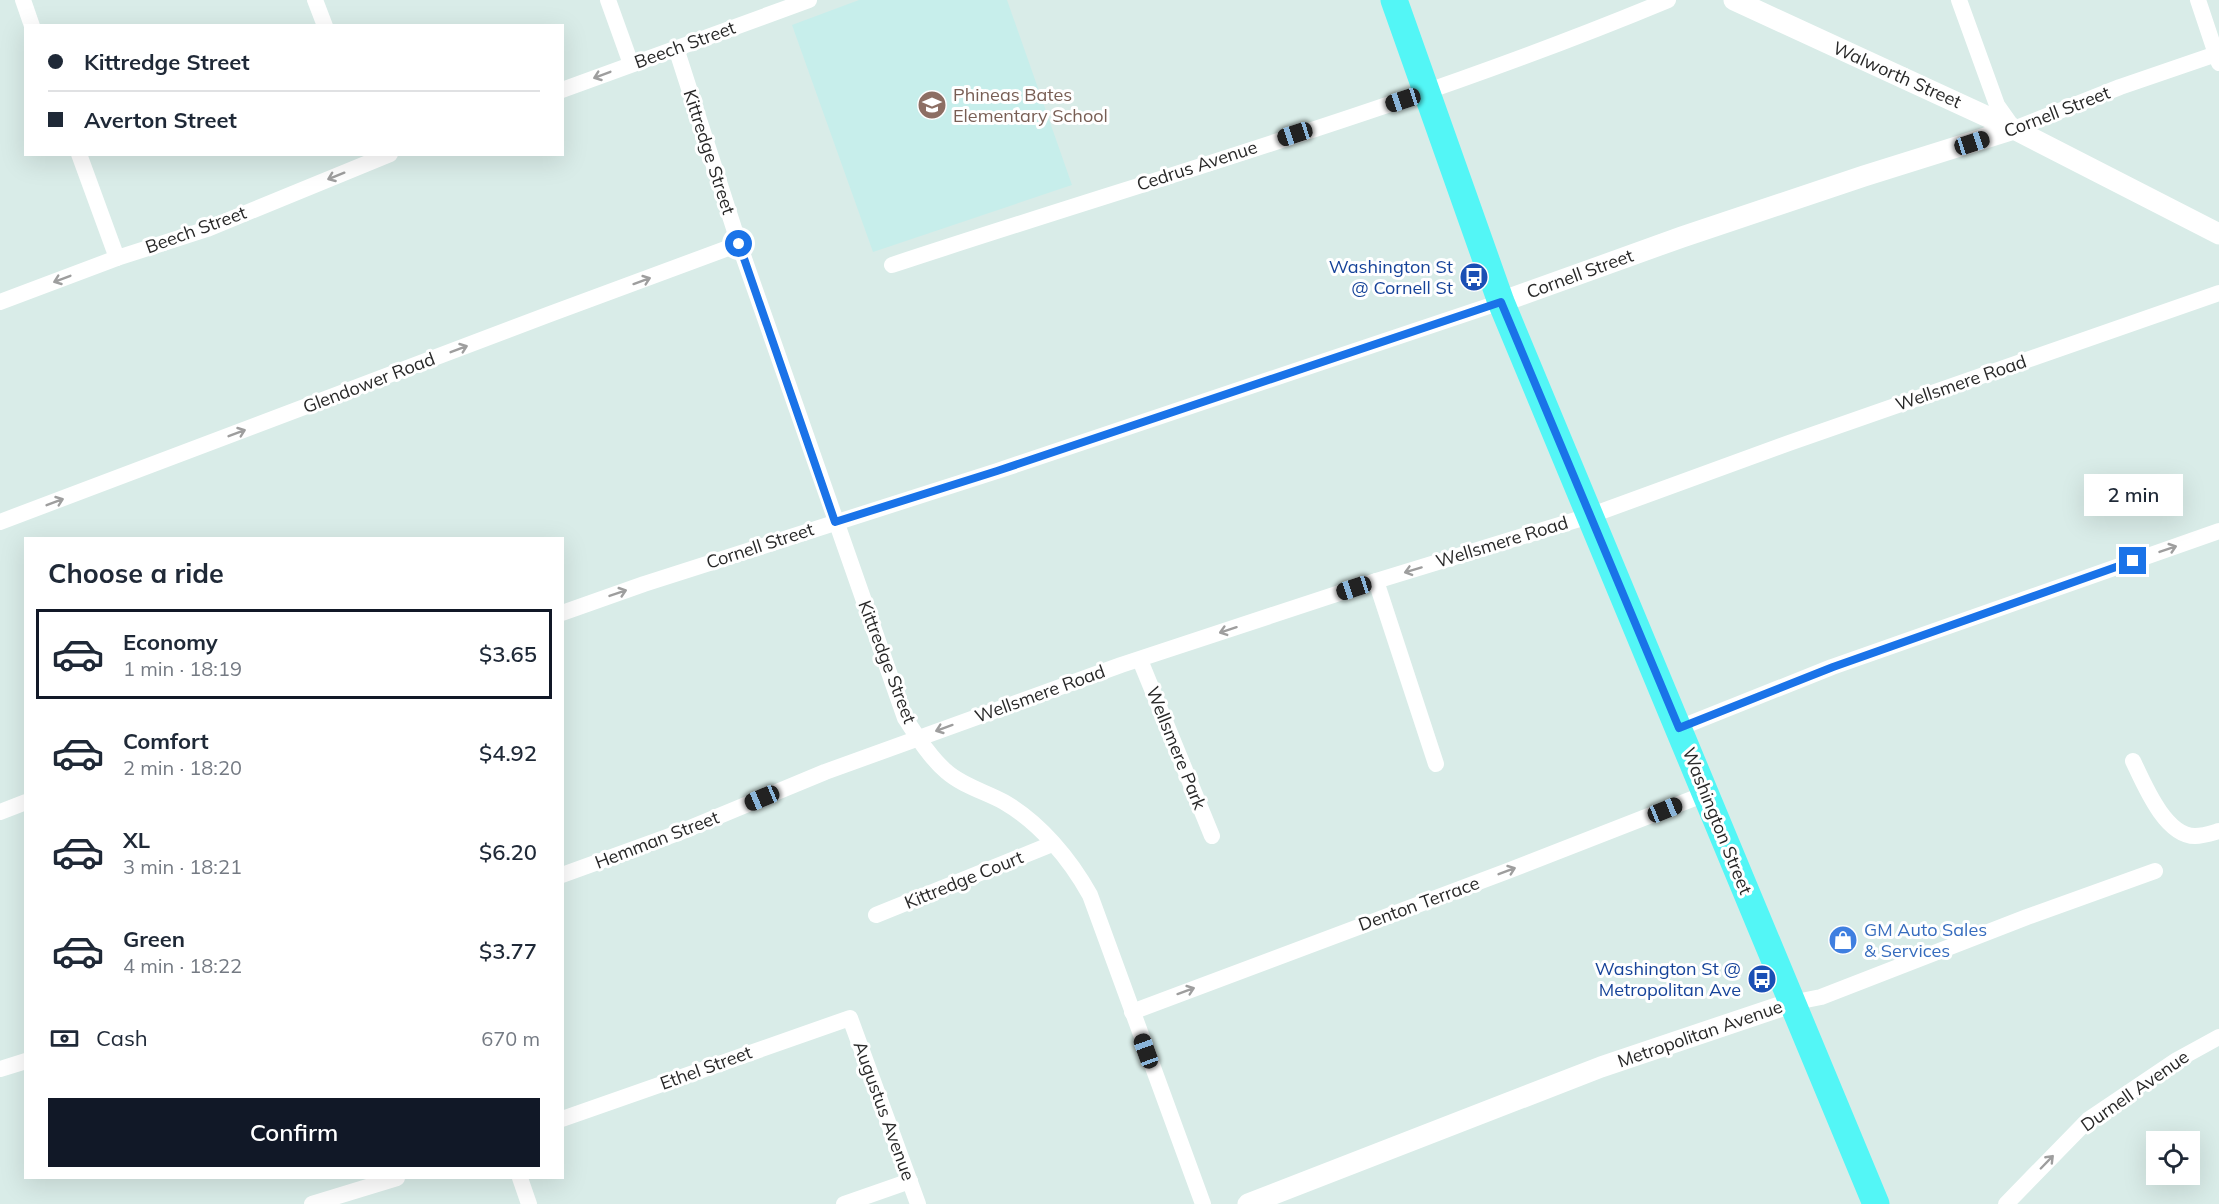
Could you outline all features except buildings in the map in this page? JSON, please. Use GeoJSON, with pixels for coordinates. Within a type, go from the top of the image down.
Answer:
{"type":"FeatureCollection","features":[{"type":"Feature","properties":{"kind":"main road","name":"Washington Street"},"geometry":{"type":"LineString","coordinates":[[1394,0],[1501,302],[1876,1204]]}},
{"type":"Feature","properties":{"kind":"street"},"geometry":{"type":"LineString","coordinates":[[23,0],[31,24]]}},
{"type":"Feature","properties":{"kind":"street"},"geometry":{"type":"LineString","coordinates":[[315,0],[324,24]]}},
{"type":"Feature","properties":{"kind":"street"},"geometry":{"type":"LineString","coordinates":[[608,0],[631,64]]}},
{"type":"Feature","properties":{"kind":"street","name":"Beech Street"},"geometry":{"type":"LineString","coordinates":[[564,89],[809,0]]}},
{"type":"Feature","properties":{"kind":"street","name":"Cedrus Avenue"},"geometry":{"type":"LineString","coordinates":[[892,265],[1428,92],[1572,40],[1668,0]]}},
{"type":"Feature","properties":{"kind":"street","name":"Walworth Street"},"geometry":{"type":"LineString","coordinates":[[1734,0],[2014,129],[2219,234]]}},
{"type":"Feature","properties":{"kind":"street"},"geometry":{"type":"LineString","coordinates":[[1959,0],[1997,105],[2014,129]]}},
{"type":"Feature","properties":{"kind":"street"},"geometry":{"type":"LineString","coordinates":[[2198,0],[2218,57]]}},
{"type":"Feature","properties":{"kind":"street","name":"Kittredge Street"},"geometry":{"type":"LineString","coordinates":[[676,48],[739,244],[905,718],[918,738],[947,772],[1004,802],[1027,818],[1077,872],[1090,895],[1203,1204]]}},
{"type":"Feature","properties":{"kind":"street","name":"Cornell Street"},"geometry":{"type":"LineString","coordinates":[[564,612],[997,471],[1501,302],[1682,237],[2014,129],[2120,87],[2218,57]]}},
{"type":"Feature","properties":{"kind":"street"},"geometry":{"type":"LineString","coordinates":[[80,156],[117,258]]}},
{"type":"Feature","properties":{"kind":"street","name":"Beech Street"},"geometry":{"type":"LineString","coordinates":[[0,302],[117,258],[207,229],[373,157]]}},
{"type":"Feature","properties":{"kind":"street","name":"Glendower Road"},"geometry":{"type":"LineString","coordinates":[[0,522],[739,244]]}},
{"type":"Feature","properties":{"kind":"street","name":"Wellsmere Road"},"geometry":{"type":"LineString","coordinates":[[918,738],[1376,581],[1589,516],[1800,439],[2219,293]]}},
{"type":"Feature","properties":{"kind":"street"},"geometry":{"type":"LineString","coordinates":[[1679,728],[1833,667],[2219,531]]}},
{"type":"Feature","properties":{"kind":"street"},"geometry":{"type":"LineString","coordinates":[[1376,581],[1436,764]]}},
{"type":"Feature","properties":{"kind":"street","name":"Wellsmere Park"},"geometry":{"type":"LineString","coordinates":[[1140,660],[1212,836]]}},
{"type":"Feature","properties":{"kind":"street","name":"Hemman Street"},"geometry":{"type":"LineString","coordinates":[[564,874],[678,833],[825,772],[918,738]]}},
{"type":"Feature","properties":{"kind":"street"},"geometry":{"type":"LineString","coordinates":[[2133,762],[2166,820],[2187,834],[2195,836],[2219,831]]}},
{"type":"Feature","properties":{"kind":"street","name":"Denton Terrace"},"geometry":{"type":"LineString","coordinates":[[1132,1011],[1505,872],[1705,794]]}},
{"type":"Feature","properties":{"kind":"street"},"geometry":{"type":"LineString","coordinates":[[0,812],[24,803]]}},
{"type":"Feature","properties":{"kind":"street","name":"Kittredge Court"},"geometry":{"type":"LineString","coordinates":[[876,915],[1052,844]]}},
{"type":"Feature","properties":{"kind":"street","name":"Metropolitan Avenue"},"geometry":{"type":"LineString","coordinates":[[1248,1204],[1601,1067],[1791,1003],[1821,997],[2027,917],[2155,871]]}},
{"type":"Feature","properties":{"kind":"street","name":"Ethel Street"},"geometry":{"type":"LineString","coordinates":[[564,1118],[850,1018]]}},
{"type":"Feature","properties":{"kind":"street","name":"Augustus Avenue"},"geometry":{"type":"LineString","coordinates":[[850,1018],[918,1204]]}},
{"type":"Feature","properties":{"kind":"street","name":"Durnell Avenue"},"geometry":{"type":"LineString","coordinates":[[2006,1204],[2088,1120],[2177,1060],[2219,1037]]}},
{"type":"Feature","properties":{"kind":"street"},"geometry":{"type":"LineString","coordinates":[[0,1070],[24,1062]]}},
{"type":"Feature","properties":{"kind":"street"},"geometry":{"type":"LineString","coordinates":[[312,1204],[332,1201],[395,1179]]}},
{"type":"Feature","properties":{"kind":"street"},"geometry":{"type":"LineString","coordinates":[[520,1179],[530,1204]]}},
{"type":"Feature","properties":{"kind":"street"},"geometry":{"type":"LineString","coordinates":[[844,1204],[910,1181]]}},
{"type":"Feature","properties":{"kind":"shaded area","name":"Phineas Bates Elementary School"},"geometry":{"type":"Polygon","coordinates":[[[859,0],[1007,0],[1072,185],[873,252],[792,25],[859,0]]]}},
{"type":"Feature","properties":{"kind":"place","name":"Phineas Bates Elementary School"},"geometry":{"type":"Point","coordinates":[932,105]}},
{"type":"Feature","properties":{"kind":"place","name":"Washington St @ Cornell St"},"geometry":{"type":"Point","coordinates":[1474,277]}},
{"type":"Feature","properties":{"kind":"place","name":"GM Auto Sales & Services"},"geometry":{"type":"Point","coordinates":[1843,940]}},
{"type":"Feature","properties":{"kind":"place","name":"Washington St @ Metropolitan Ave"},"geometry":{"type":"Point","coordinates":[1762,979]}},
{"type":"Feature","properties":{"kind":"route"},"geometry":{"type":"LineString","coordinates":[[739,244],[835,522],[997,471],[1501,302],[1679,728],[1833,667],[2133,561]]}}]}
